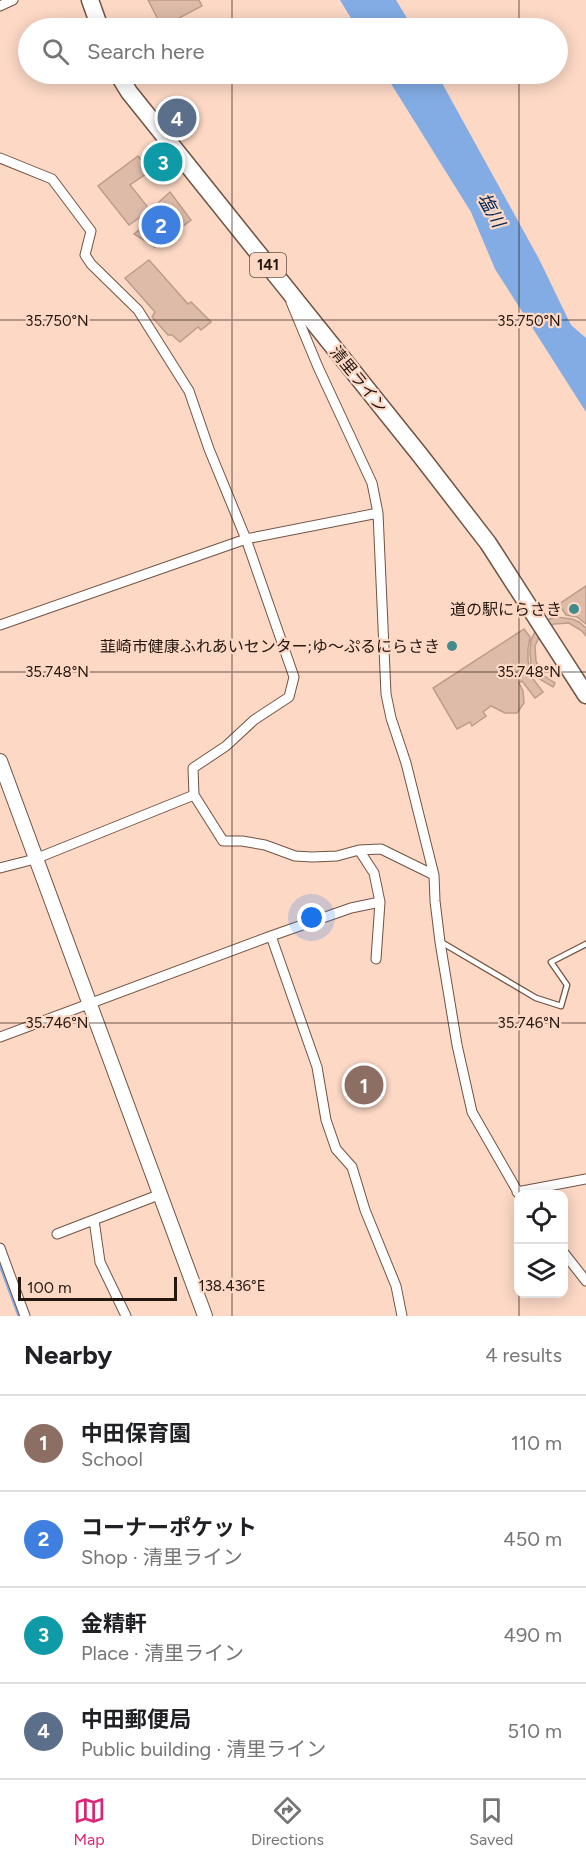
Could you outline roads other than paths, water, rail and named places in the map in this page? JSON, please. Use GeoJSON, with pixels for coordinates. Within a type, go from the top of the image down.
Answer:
{"type":"FeatureCollection","features":[{"type":"Feature","properties":{"kind":"highway"},"geometry":{"type":"LineString","coordinates":[[90,0],[96,18]]}},
{"type":"Feature","properties":{"kind":"highway","name":"清里ライン"},"geometry":{"type":"LineString","coordinates":[[124,84],[488,543],[586,695]]}},
{"type":"Feature","properties":{"kind":"street"},"geometry":{"type":"LineString","coordinates":[[0,6],[14,0]]}},
{"type":"Feature","properties":{"kind":"street"},"geometry":{"type":"LineString","coordinates":[[0,158],[52,179],[91,231],[85,255],[91,264],[138,310],[189,391],[209,449],[246,539],[294,677],[289,698],[254,720],[226,746],[193,768],[194,795],[223,841],[242,841],[265,845],[295,856],[337,856],[359,850],[381,849],[434,875]]}},
{"type":"Feature","properties":{"kind":"street"},"geometry":{"type":"LineString","coordinates":[[284,286],[318,367],[372,483],[378,513],[386,694],[434,875],[440,942],[457,1045],[472,1112],[516,1190]]}},
{"type":"Feature","properties":{"kind":"street"},"geometry":{"type":"LineString","coordinates":[[0,625],[246,539],[378,513]]}},
{"type":"Feature","properties":{"kind":"street"},"geometry":{"type":"LineString","coordinates":[[0,761],[205,1316]]}},
{"type":"Feature","properties":{"kind":"street"},"geometry":{"type":"LineString","coordinates":[[0,868],[35,859],[194,795]]}},
{"type":"Feature","properties":{"kind":"street"},"geometry":{"type":"LineString","coordinates":[[359,850],[374,873],[380,902],[376,959]]}},
{"type":"Feature","properties":{"kind":"street"},"geometry":{"type":"LineString","coordinates":[[0,1037],[271,936],[351,908],[380,902]]}},
{"type":"Feature","properties":{"kind":"street"},"geometry":{"type":"LineString","coordinates":[[271,936],[317,1067],[326,1120],[336,1149],[352,1167],[365,1210],[396,1286],[402,1316]]}},
{"type":"Feature","properties":{"kind":"street"},"geometry":{"type":"LineString","coordinates":[[533,1190],[586,1179]]}},
{"type":"Feature","properties":{"kind":"street"},"geometry":{"type":"LineString","coordinates":[[57,1234],[161,1194]]}},
{"type":"Feature","properties":{"kind":"street"},"geometry":{"type":"LineString","coordinates":[[94,1220],[100,1262],[126,1316]]}},
{"type":"Feature","properties":{"kind":"street"},"geometry":{"type":"LineString","coordinates":[[0,1248],[25,1316]]}},
{"type":"Feature","properties":{"kind":"street"},"geometry":{"type":"LineString","coordinates":[[568,1258],[586,1281]]}},
{"type":"Feature","properties":{"kind":"lane"},"geometry":{"type":"LineString","coordinates":[[440,942],[536,998],[561,1006],[567,985],[551,962],[586,944]]}},
{"type":"Feature","properties":{"kind":"water"},"geometry":{"type":"Polygon","coordinates":[[[340,0],[396,0],[407,18],[351,18],[340,0]]]}},
{"type":"Feature","properties":{"kind":"water","name":"塩川"},"geometry":{"type":"Polygon","coordinates":[[[391,84],[443,84],[539,259],[571,325],[586,338],[586,412],[495,269],[471,212],[391,84]]]}},
{"type":"Feature","properties":{"kind":"waterway"},"geometry":{"type":"LineString","coordinates":[[0,1265],[19,1316]]}},
{"type":"Feature","properties":{"kind":"place","name":"中田郵便局"},"geometry":{"type":"Point","coordinates":[177,118]}},
{"type":"Feature","properties":{"kind":"place","name":"金精軒"},"geometry":{"type":"Point","coordinates":[163,162]}},
{"type":"Feature","properties":{"kind":"place","name":"コーナーポケット"},"geometry":{"type":"Point","coordinates":[161,225]}},
{"type":"Feature","properties":{"kind":"place","name":"道の駅にらさき"},"geometry":{"type":"Point","coordinates":[574,609]}},
{"type":"Feature","properties":{"kind":"place","name":"韮崎市健康ふれあいセンター;ゆ～ぷるにらさき"},"geometry":{"type":"Point","coordinates":[452,646]}},
{"type":"Feature","properties":{"kind":"place","name":"中田保育園"},"geometry":{"type":"Point","coordinates":[364,1085]}}]}
